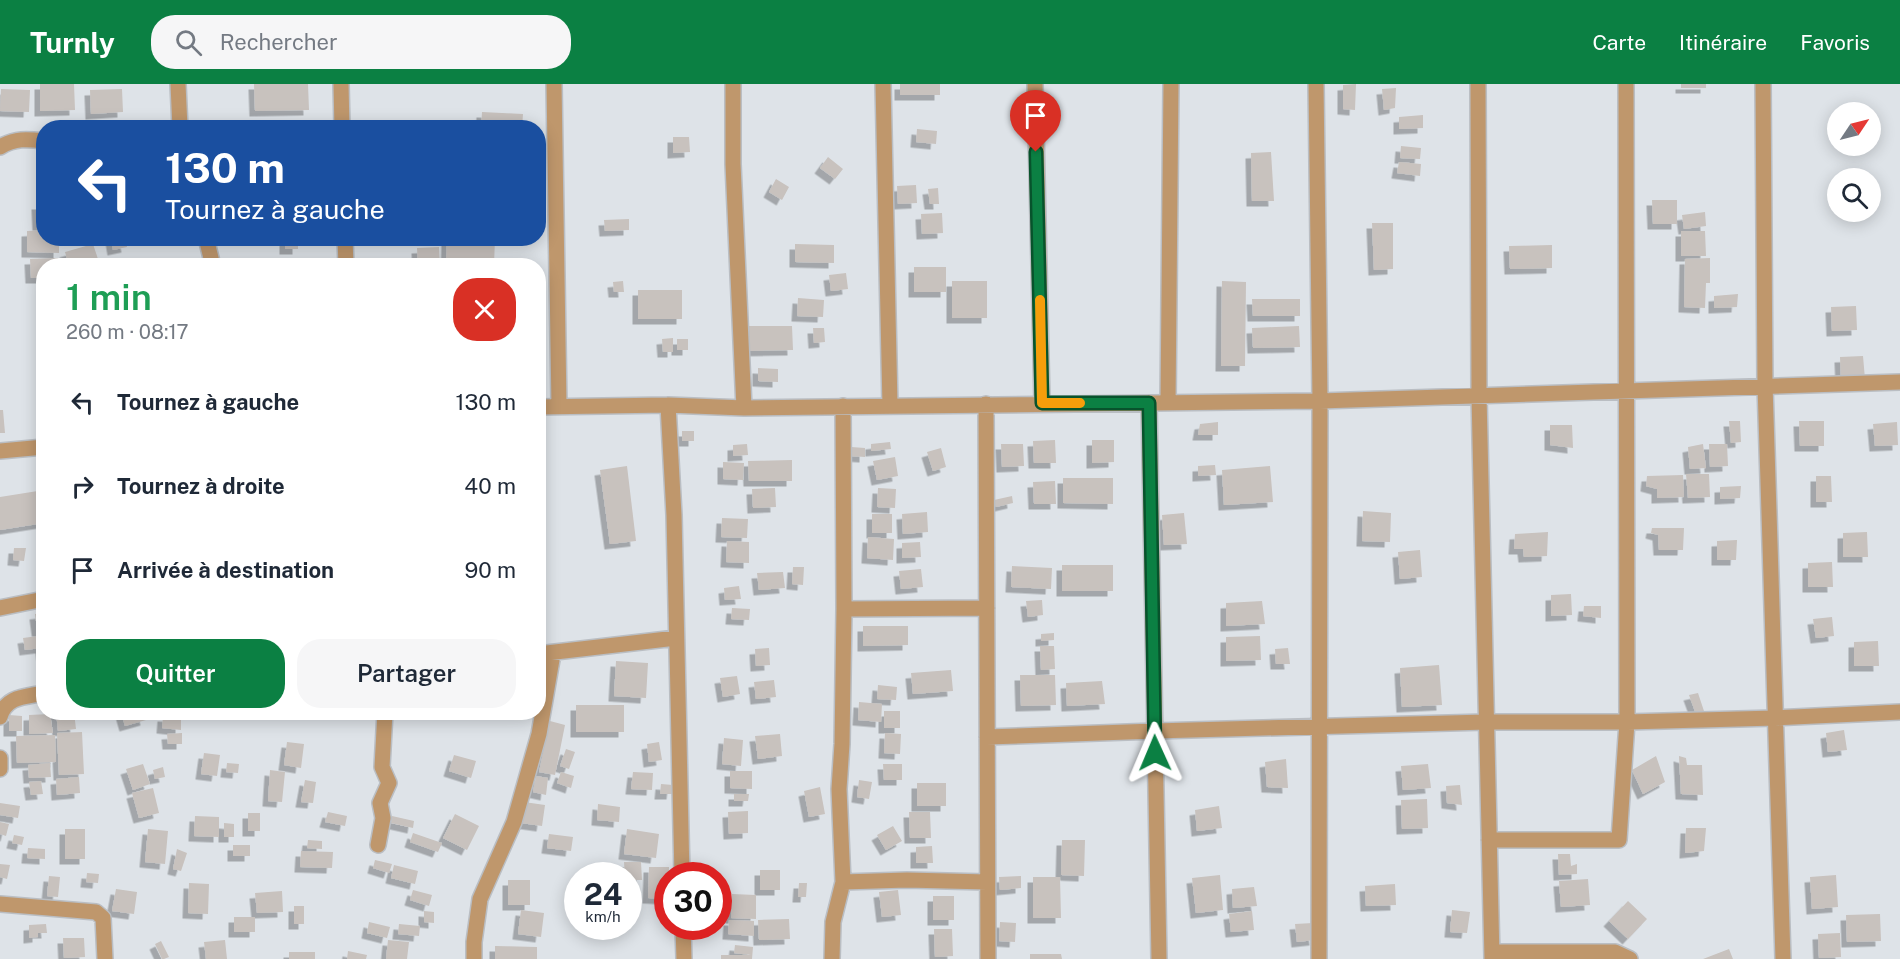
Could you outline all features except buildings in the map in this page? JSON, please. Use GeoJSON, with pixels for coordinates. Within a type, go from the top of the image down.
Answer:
{"type":"FeatureCollection","features":[{"type":"Feature","properties":{"kind":"street"},"geometry":{"type":"LineString","coordinates":[[178,84],[180,120]]}},
{"type":"Feature","properties":{"kind":"street"},"geometry":{"type":"LineString","coordinates":[[341,84],[342,120]]}},
{"type":"Feature","properties":{"kind":"street"},"geometry":{"type":"LineString","coordinates":[[554,84],[559,406]]}},
{"type":"Feature","properties":{"kind":"street"},"geometry":{"type":"LineString","coordinates":[[733,84],[733,164],[744,408]]}},
{"type":"Feature","properties":{"kind":"street"},"geometry":{"type":"LineString","coordinates":[[884,84],[890,406]]}},
{"type":"Feature","properties":{"kind":"street"},"geometry":{"type":"LineString","coordinates":[[1035,84],[1042,403]]}},
{"type":"Feature","properties":{"kind":"street"},"geometry":{"type":"LineString","coordinates":[[1168,403],[1170,84]]}},
{"type":"Feature","properties":{"kind":"street"},"geometry":{"type":"LineString","coordinates":[[1316,84],[1320,401],[1319,959]]}},
{"type":"Feature","properties":{"kind":"street"},"geometry":{"type":"LineString","coordinates":[[1478,84],[1479,396],[1492,955],[1615,952],[1630,959]]}},
{"type":"Feature","properties":{"kind":"street"},"geometry":{"type":"LineString","coordinates":[[1489,840],[1619,840],[1627,722],[1626,84]]}},
{"type":"Feature","properties":{"kind":"street"},"geometry":{"type":"LineString","coordinates":[[1762,84],[1765,385],[1783,959]]}},
{"type":"Feature","properties":{"kind":"street"},"geometry":{"type":"LineString","coordinates":[[0,147],[8,142],[24,139],[36,140]]}},
{"type":"Feature","properties":{"kind":"street"},"geometry":{"type":"LineString","coordinates":[[546,407],[668,405],[744,408],[1320,401],[1900,382]]}},
{"type":"Feature","properties":{"kind":"street"},"geometry":{"type":"LineString","coordinates":[[1149,403],[1159,959]]}},
{"type":"Feature","properties":{"kind":"street"},"geometry":{"type":"LineString","coordinates":[[987,404],[988,959]]}},
{"type":"Feature","properties":{"kind":"street"},"geometry":{"type":"LineString","coordinates":[[668,405],[674,514],[682,862]]}},
{"type":"Feature","properties":{"kind":"street"},"geometry":{"type":"LineString","coordinates":[[832,959],[833,922],[843,882],[839,789],[844,609],[843,406]]}},
{"type":"Feature","properties":{"kind":"street"},"geometry":{"type":"LineString","coordinates":[[0,451],[36,448]]}},
{"type":"Feature","properties":{"kind":"street"},"geometry":{"type":"LineString","coordinates":[[0,608],[36,601]]}},
{"type":"Feature","properties":{"kind":"street"},"geometry":{"type":"LineString","coordinates":[[844,609],[987,608]]}},
{"type":"Feature","properties":{"kind":"street"},"geometry":{"type":"LineString","coordinates":[[546,654],[676,638]]}},
{"type":"Feature","properties":{"kind":"street"},"geometry":{"type":"LineString","coordinates":[[0,717],[2,708],[11,700],[36,695]]}},
{"type":"Feature","properties":{"kind":"street"},"geometry":{"type":"LineString","coordinates":[[987,737],[1320,726],[1775,718],[1900,712]]}},
{"type":"Feature","properties":{"kind":"street"},"geometry":{"type":"LineString","coordinates":[[378,844],[383,818],[380,803],[389,783],[382,767],[385,720]]}},
{"type":"Feature","properties":{"kind":"street"},"geometry":{"type":"LineString","coordinates":[[474,959],[480,899],[514,822],[539,734],[540,720]]}},
{"type":"Feature","properties":{"kind":"street"},"geometry":{"type":"LineString","coordinates":[[0,758],[0,769]]}},
{"type":"Feature","properties":{"kind":"street"},"geometry":{"type":"LineString","coordinates":[[843,882],[907,880],[987,882]]}},
{"type":"Feature","properties":{"kind":"street"},"geometry":{"type":"LineString","coordinates":[[0,904],[96,912],[103,918],[105,959]]}},
{"type":"Feature","properties":{"kind":"street"},"geometry":{"type":"LineString","coordinates":[[683,940],[684,959]]}},
{"type":"Feature","properties":{"kind":"slow traffic"},"geometry":{"type":"LineString","coordinates":[[1040,300],[1042,403],[1080,403]]}},
{"type":"Feature","properties":{"kind":"route"},"geometry":{"type":"LineString","coordinates":[[1036,152],[1042,403],[1149,403],[1155,753]]}}]}
